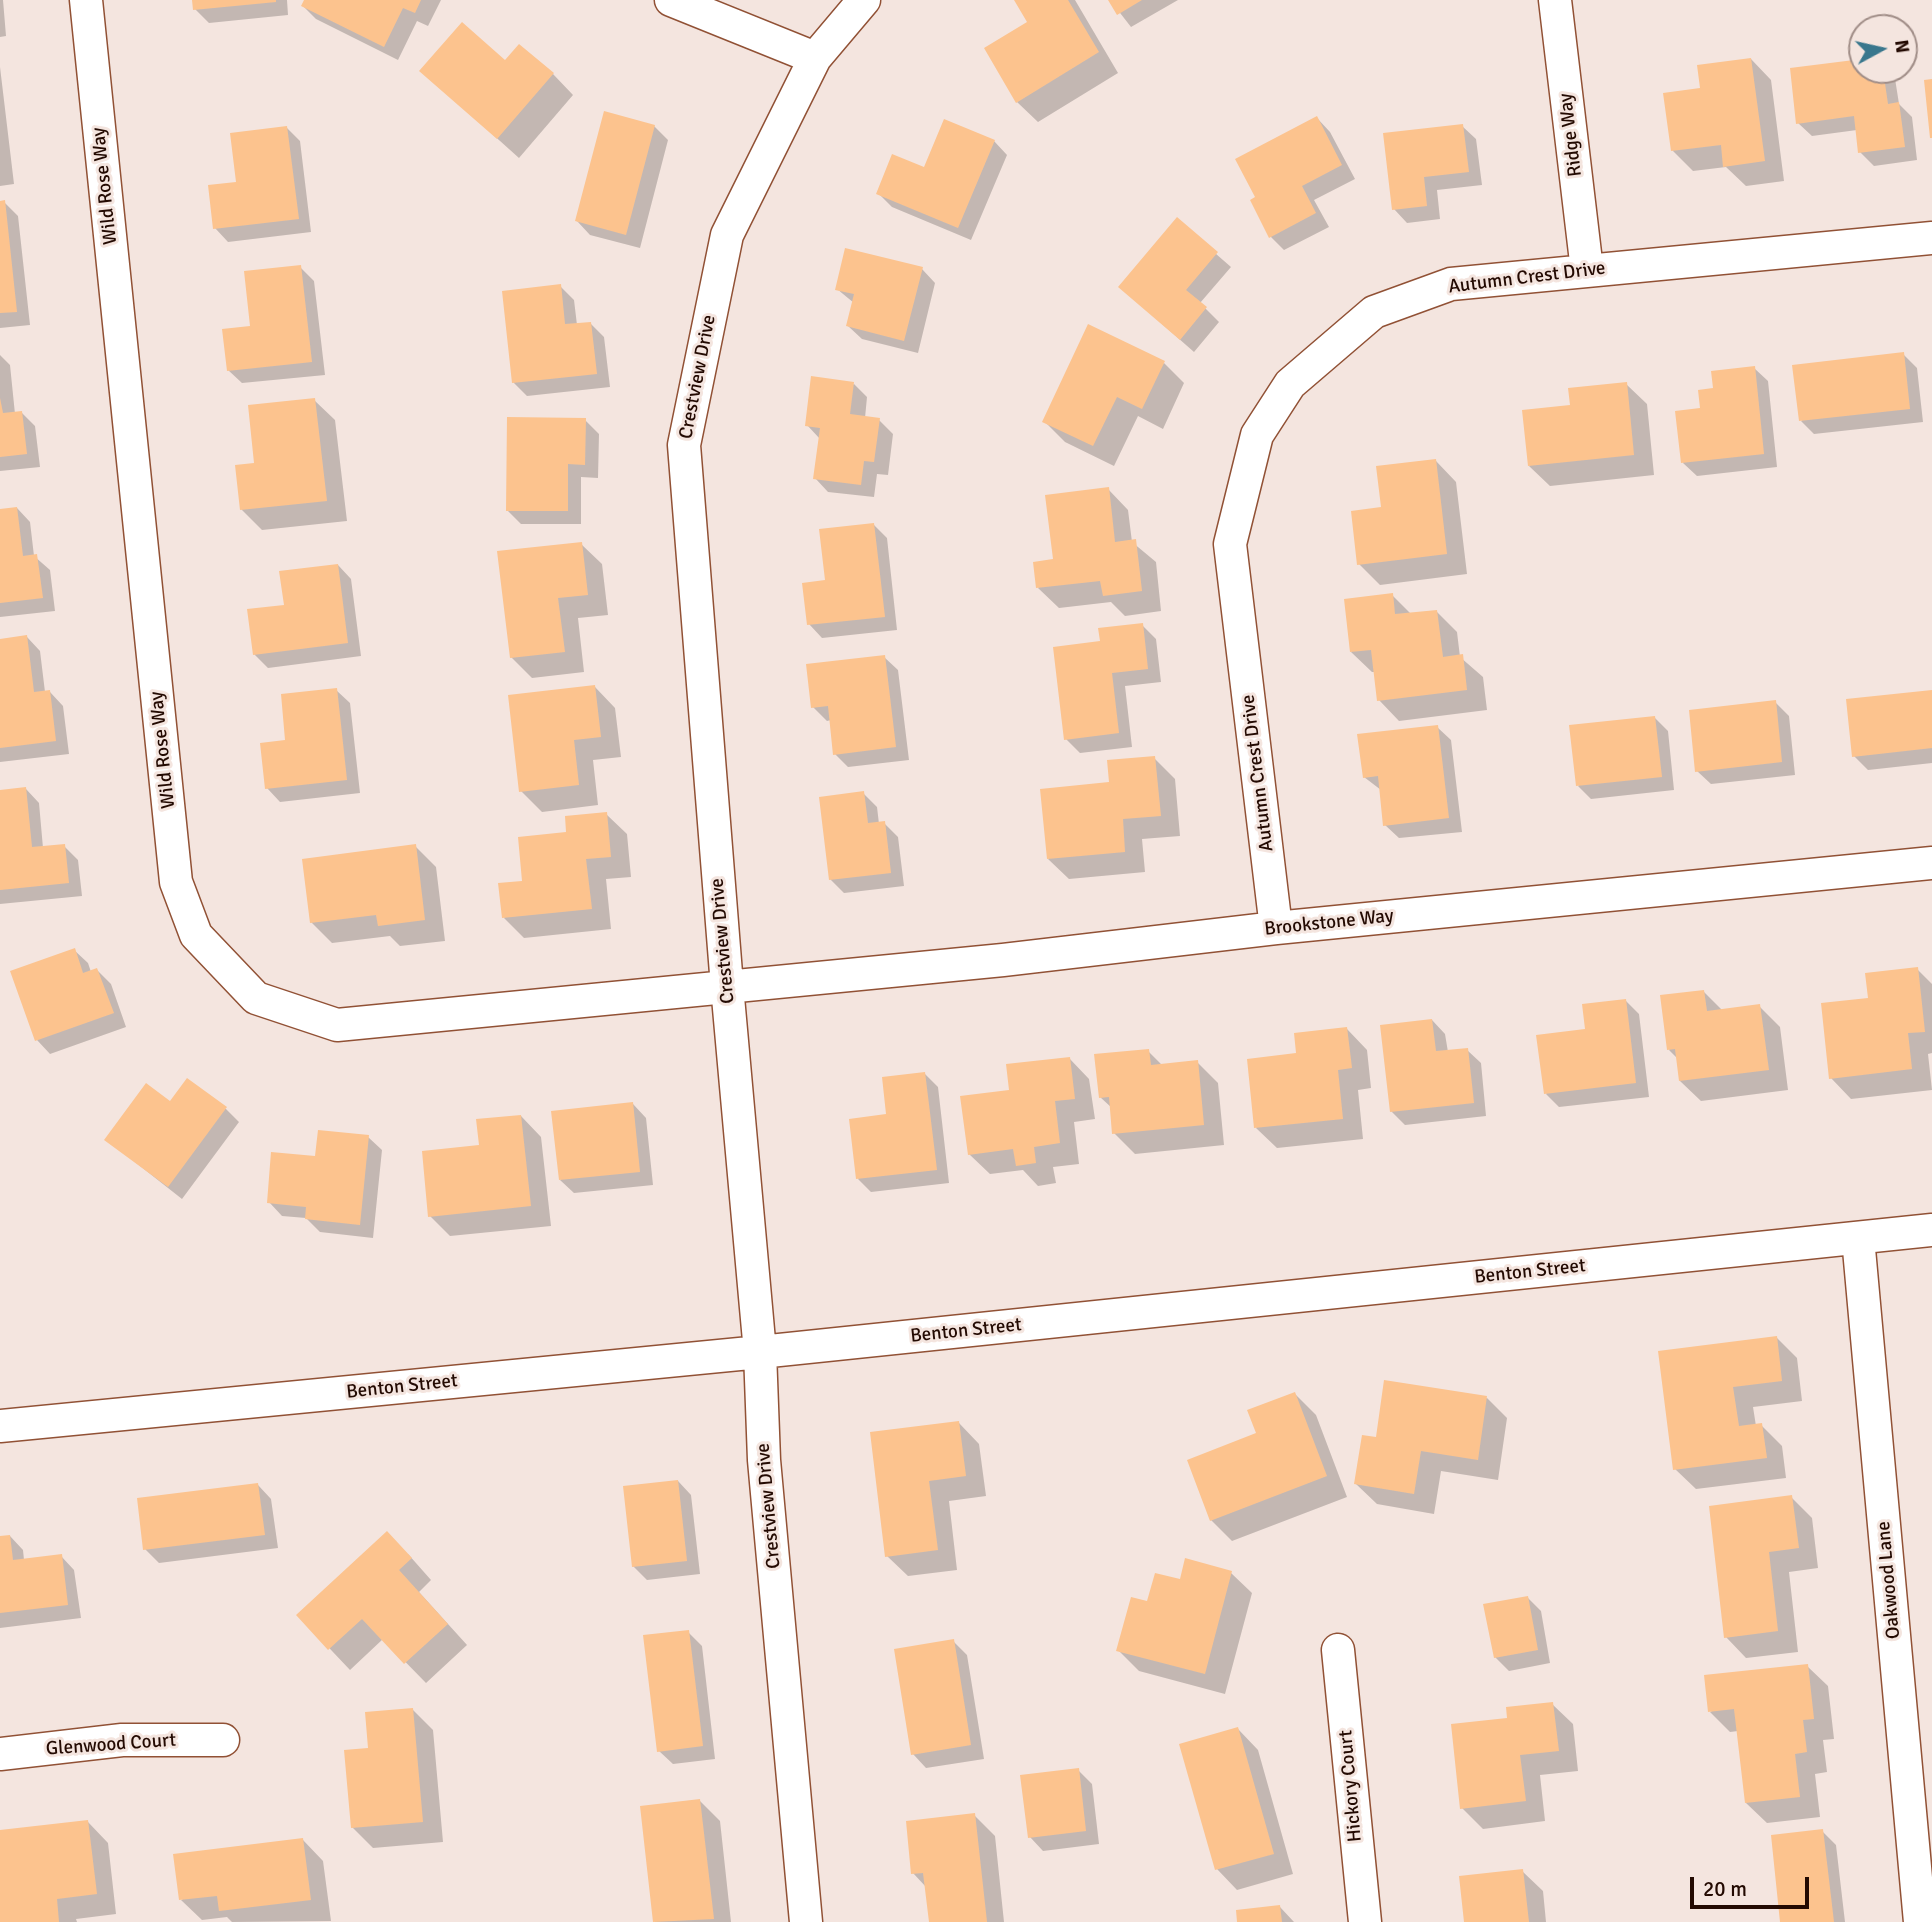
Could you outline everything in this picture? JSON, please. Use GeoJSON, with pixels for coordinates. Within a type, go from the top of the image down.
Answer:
{"type":"FeatureCollection","features":[{"type":"Feature","properties":{"kind":"street","name":"Wild Rose Way"},"geometry":{"type":"LineString","coordinates":[[86,0],[176,883],[196,935],[256,998],[337,1025],[727,986]]}},
{"type":"Feature","properties":{"kind":"street"},"geometry":{"type":"LineString","coordinates":[[671,0],[815,58]]}},
{"type":"Feature","properties":{"kind":"street","name":"Crestview Drive"},"geometry":{"type":"LineString","coordinates":[[806,1922],[764,1460],[760,1352],[727,986],[684,445],[727,235],[815,58],[864,0]]}},
{"type":"Feature","properties":{"kind":"street","name":"Ridge Way"},"geometry":{"type":"LineString","coordinates":[[1555,0],[1587,270]]}},
{"type":"Feature","properties":{"kind":"street","name":"Autumn Crest Drive"},"geometry":{"type":"LineString","coordinates":[[1276,928],[1230,544],[1257,435],[1290,384],[1374,313],[1451,284],[1932,238]]}},
{"type":"Feature","properties":{"kind":"street","name":"Brookstone Way"},"geometry":{"type":"LineString","coordinates":[[727,986],[1003,960],[1276,928],[1932,863]]}},
{"type":"Feature","properties":{"kind":"street","name":"Benton Street"},"geometry":{"type":"LineString","coordinates":[[0,1426],[760,1352],[1932,1230]]}},
{"type":"Feature","properties":{"kind":"street","name":"Oakwood Lane"},"geometry":{"type":"LineString","coordinates":[[1858,1238],[1920,1922]]}},
{"type":"Feature","properties":{"kind":"street","name":"Hickory Court"},"geometry":{"type":"LineString","coordinates":[[1338,1650],[1364,1922]]}},
{"type":"Feature","properties":{"kind":"street","name":"Glenwood Court"},"geometry":{"type":"LineString","coordinates":[[0,1754],[122,1740],[223,1740]]}},
{"type":"Feature","properties":{"kind":"building"},"geometry":{"type":"Polygon","coordinates":[[[192,0],[276,0],[276,2],[193,10],[192,0]]]}},
{"type":"Feature","properties":{"kind":"building"},"geometry":{"type":"Polygon","coordinates":[[[304,0],[421,0],[415,13],[403,8],[384,47],[301,6],[304,0]]]}},
{"type":"Feature","properties":{"kind":"building"},"geometry":{"type":"Polygon","coordinates":[[[1014,0],[1068,0],[1099,52],[1016,103],[984,48],[1027,22],[1014,0]]]}},
{"type":"Feature","properties":{"kind":"building"},"geometry":{"type":"Polygon","coordinates":[[[1108,0],[1142,0],[1117,15],[1108,0]]]}},
{"type":"Feature","properties":{"kind":"building"},"geometry":{"type":"Polygon","coordinates":[[[462,22],[505,60],[519,44],[554,73],[497,139],[419,71],[462,22]]]}},
{"type":"Feature","properties":{"kind":"building"},"geometry":{"type":"Polygon","coordinates":[[[1751,58],[1765,161],[1723,167],[1721,145],[1671,151],[1663,93],[1700,88],[1697,65],[1751,58]]]}},
{"type":"Feature","properties":{"kind":"building"},"geometry":{"type":"Polygon","coordinates":[[[1848,61],[1848,84],[1885,84],[1888,104],[1899,102],[1905,147],[1858,153],[1854,116],[1796,124],[1790,68],[1848,61]]]}},
{"type":"Feature","properties":{"kind":"building"},"geometry":{"type":"Polygon","coordinates":[[[1932,79],[1932,138],[1930,138],[1924,80],[1932,79]]]}},
{"type":"Feature","properties":{"kind":"building"},"geometry":{"type":"Polygon","coordinates":[[[604,111],[655,125],[626,235],[575,221],[604,111]]]}},
{"type":"Feature","properties":{"kind":"building"},"geometry":{"type":"Polygon","coordinates":[[[1317,116],[1342,165],[1302,186],[1316,213],[1269,238],[1250,200],[1255,197],[1235,159],[1317,116]]]}},
{"type":"Feature","properties":{"kind":"building"},"geometry":{"type":"Polygon","coordinates":[[[944,119],[995,140],[958,228],[876,194],[892,154],[924,167],[944,119]]]}},
{"type":"Feature","properties":{"kind":"building"},"geometry":{"type":"Polygon","coordinates":[[[1463,124],[1469,172],[1424,177],[1427,206],[1392,210],[1383,133],[1463,124]]]}},
{"type":"Feature","properties":{"kind":"building"},"geometry":{"type":"Polygon","coordinates":[[[287,126],[299,219],[213,229],[208,185],[236,182],[230,133],[287,126]]]}},
{"type":"Feature","properties":{"kind":"building"},"geometry":{"type":"Polygon","coordinates":[[[5,200],[17,312],[0,313],[0,201],[5,200]]]}},
{"type":"Feature","properties":{"kind":"building"},"geometry":{"type":"Polygon","coordinates":[[[1177,217],[1218,252],[1186,290],[1207,307],[1180,340],[1118,287],[1177,217]]]}},
{"type":"Feature","properties":{"kind":"building"},"geometry":{"type":"Polygon","coordinates":[[[845,248],[923,267],[904,341],[846,326],[854,294],[835,290],[845,248]]]}},
{"type":"Feature","properties":{"kind":"building"},"geometry":{"type":"Polygon","coordinates":[[[301,265],[312,362],[227,371],[222,329],[250,326],[244,271],[301,265]]]}},
{"type":"Feature","properties":{"kind":"building"},"geometry":{"type":"Polygon","coordinates":[[[561,284],[565,324],[591,322],[597,374],[512,383],[502,291],[561,284]]]}},
{"type":"Feature","properties":{"kind":"building"},"geometry":{"type":"Polygon","coordinates":[[[1088,324],[1165,361],[1142,409],[1117,397],[1093,446],[1042,422],[1088,324]]]}},
{"type":"Feature","properties":{"kind":"building"},"geometry":{"type":"Polygon","coordinates":[[[1904,352],[1910,409],[1799,421],[1792,365],[1904,352]]]}},
{"type":"Feature","properties":{"kind":"building"},"geometry":{"type":"Polygon","coordinates":[[[1755,366],[1764,454],[1681,463],[1675,411],[1700,408],[1698,390],[1713,388],[1711,371],[1755,366]]]}},
{"type":"Feature","properties":{"kind":"building"},"geometry":{"type":"Polygon","coordinates":[[[811,376],[854,382],[850,414],[880,418],[874,462],[864,461],[861,485],[813,479],[820,428],[805,426],[811,376]]]}},
{"type":"Feature","properties":{"kind":"building"},"geometry":{"type":"Polygon","coordinates":[[[1627,382],[1634,455],[1528,466],[1522,410],[1570,405],[1568,388],[1627,382]]]}},
{"type":"Feature","properties":{"kind":"building"},"geometry":{"type":"Polygon","coordinates":[[[0,398],[3,413],[22,411],[27,454],[0,457],[0,398]]]}},
{"type":"Feature","properties":{"kind":"building"},"geometry":{"type":"Polygon","coordinates":[[[315,398],[327,501],[240,510],[235,465],[254,463],[248,405],[315,398]]]}},
{"type":"Feature","properties":{"kind":"building"},"geometry":{"type":"Polygon","coordinates":[[[507,417],[586,418],[585,465],[568,464],[568,511],[506,511],[507,417]]]}},
{"type":"Feature","properties":{"kind":"building"},"geometry":{"type":"Polygon","coordinates":[[[1436,459],[1447,554],[1357,565],[1351,511],[1381,507],[1376,466],[1436,459]]]}},
{"type":"Feature","properties":{"kind":"building"},"geometry":{"type":"Polygon","coordinates":[[[1109,487],[1115,542],[1136,539],[1142,591],[1103,596],[1100,581],[1036,588],[1033,562],[1053,559],[1045,495],[1109,487]]]}},
{"type":"Feature","properties":{"kind":"building"},"geometry":{"type":"Polygon","coordinates":[[[17,507],[23,556],[37,554],[43,598],[0,603],[0,509],[17,507]]]}},
{"type":"Feature","properties":{"kind":"building"},"geometry":{"type":"Polygon","coordinates":[[[874,523],[885,617],[807,625],[802,583],[825,580],[819,529],[874,523]]]}},
{"type":"Feature","properties":{"kind":"building"},"geometry":{"type":"Polygon","coordinates":[[[582,542],[588,595],[558,598],[565,652],[510,658],[497,551],[582,542]]]}},
{"type":"Feature","properties":{"kind":"building"},"geometry":{"type":"Polygon","coordinates":[[[338,564],[348,643],[253,655],[247,609],[284,605],[279,571],[338,564]]]}},
{"type":"Feature","properties":{"kind":"building"},"geometry":{"type":"Polygon","coordinates":[[[1393,593],[1395,614],[1437,610],[1443,657],[1463,654],[1467,690],[1377,701],[1371,650],[1350,652],[1344,599],[1393,593]]]}},
{"type":"Feature","properties":{"kind":"building"},"geometry":{"type":"Polygon","coordinates":[[[1143,623],[1148,669],[1112,673],[1119,733],[1064,740],[1053,647],[1100,641],[1098,628],[1143,623]]]}},
{"type":"Feature","properties":{"kind":"building"},"geometry":{"type":"Polygon","coordinates":[[[27,635],[34,692],[50,690],[56,741],[0,748],[0,639],[27,635]]]}},
{"type":"Feature","properties":{"kind":"building"},"geometry":{"type":"Polygon","coordinates":[[[885,655],[896,747],[833,755],[828,706],[811,708],[806,664],[885,655]]]}},
{"type":"Feature","properties":{"kind":"building"},"geometry":{"type":"Polygon","coordinates":[[[595,685],[601,737],[574,740],[579,785],[519,792],[508,695],[595,685]]]}},
{"type":"Feature","properties":{"kind":"building"},"geometry":{"type":"Polygon","coordinates":[[[337,688],[347,780],[265,789],[260,743],[285,740],[281,694],[337,688]]]}},
{"type":"Feature","properties":{"kind":"building"},"geometry":{"type":"Polygon","coordinates":[[[1932,690],[1932,748],[1852,757],[1846,699],[1932,690]]]}},
{"type":"Feature","properties":{"kind":"building"},"geometry":{"type":"Polygon","coordinates":[[[1776,700],[1782,762],[1695,772],[1689,710],[1776,700]]]}},
{"type":"Feature","properties":{"kind":"building"},"geometry":{"type":"Polygon","coordinates":[[[1655,716],[1662,777],[1576,786],[1569,725],[1655,716]]]}},
{"type":"Feature","properties":{"kind":"building"},"geometry":{"type":"Polygon","coordinates":[[[1438,725],[1449,818],[1383,826],[1378,776],[1363,778],[1357,734],[1438,725]]]}},
{"type":"Feature","properties":{"kind":"building"},"geometry":{"type":"Polygon","coordinates":[[[1155,756],[1161,816],[1123,819],[1125,852],[1047,859],[1040,789],[1109,782],[1107,760],[1155,756]]]}},
{"type":"Feature","properties":{"kind":"building"},"geometry":{"type":"Polygon","coordinates":[[[26,787],[32,847],[65,844],[69,883],[0,890],[0,790],[26,787]]]}},
{"type":"Feature","properties":{"kind":"building"},"geometry":{"type":"Polygon","coordinates":[[[864,791],[868,823],[885,821],[891,873],[829,880],[819,797],[864,791]]]}},
{"type":"Feature","properties":{"kind":"building"},"geometry":{"type":"Polygon","coordinates":[[[607,812],[611,857],[586,859],[592,909],[502,918],[498,883],[522,881],[518,837],[566,832],[565,816],[607,812]]]}},
{"type":"Feature","properties":{"kind":"building"},"geometry":{"type":"Polygon","coordinates":[[[416,844],[425,920],[378,926],[376,915],[310,923],[302,859],[416,844]]]}},
{"type":"Feature","properties":{"kind":"building"},"geometry":{"type":"Polygon","coordinates":[[[75,948],[83,973],[97,968],[114,1013],[35,1041],[10,971],[75,948]]]}},
{"type":"Feature","properties":{"kind":"building"},"geometry":{"type":"Polygon","coordinates":[[[1918,967],[1925,1032],[1908,1033],[1912,1069],[1829,1079],[1821,1003],[1868,998],[1865,973],[1918,967]]]}},
{"type":"Feature","properties":{"kind":"building"},"geometry":{"type":"Polygon","coordinates":[[[1704,990],[1707,1011],[1760,1004],[1769,1070],[1679,1081],[1675,1049],[1667,1050],[1660,995],[1704,990]]]}},
{"type":"Feature","properties":{"kind":"building"},"geometry":{"type":"Polygon","coordinates":[[[1626,999],[1636,1083],[1544,1094],[1536,1035],[1585,1029],[1582,1004],[1626,999]]]}},
{"type":"Feature","properties":{"kind":"building"},"geometry":{"type":"Polygon","coordinates":[[[1432,1019],[1436,1051],[1468,1048],[1474,1103],[1390,1112],[1380,1025],[1432,1019]]]}},
{"type":"Feature","properties":{"kind":"building"},"geometry":{"type":"Polygon","coordinates":[[[1347,1027],[1352,1068],[1338,1070],[1343,1119],[1254,1128],[1247,1059],[1296,1053],[1294,1033],[1347,1027]]]}},
{"type":"Feature","properties":{"kind":"building"},"geometry":{"type":"Polygon","coordinates":[[[1149,1049],[1151,1065],[1198,1060],[1204,1125],[1112,1134],[1109,1097],[1099,1098],[1094,1054],[1149,1049]]]}},
{"type":"Feature","properties":{"kind":"building"},"geometry":{"type":"Polygon","coordinates":[[[1070,1057],[1075,1099],[1055,1101],[1060,1143],[1034,1147],[1036,1163],[1016,1166],[1013,1149],[968,1155],[960,1096],[1009,1090],[1006,1064],[1070,1057]]]}},
{"type":"Feature","properties":{"kind":"building"},"geometry":{"type":"Polygon","coordinates":[[[925,1072],[937,1170],[856,1179],[849,1119],[886,1114],[882,1077],[925,1072]]]}},
{"type":"Feature","properties":{"kind":"building"},"geometry":{"type":"Polygon","coordinates":[[[187,1078],[227,1107],[168,1187],[104,1140],[146,1083],[170,1101],[187,1078]]]}},
{"type":"Feature","properties":{"kind":"building"},"geometry":{"type":"Polygon","coordinates":[[[633,1102],[640,1172],[559,1180],[551,1111],[633,1102]]]}},
{"type":"Feature","properties":{"kind":"building"},"geometry":{"type":"Polygon","coordinates":[[[521,1115],[531,1206],[428,1217],[422,1151],[479,1145],[476,1119],[521,1115]]]}},
{"type":"Feature","properties":{"kind":"building"},"geometry":{"type":"Polygon","coordinates":[[[318,1130],[369,1135],[360,1225],[305,1219],[306,1207],[267,1203],[271,1152],[315,1156],[318,1130]]]}},
{"type":"Feature","properties":{"kind":"building"},"geometry":{"type":"Polygon","coordinates":[[[1777,1336],[1782,1381],[1733,1387],[1739,1426],[1762,1423],[1767,1458],[1673,1470],[1658,1351],[1777,1336]]]}},
{"type":"Feature","properties":{"kind":"building"},"geometry":{"type":"Polygon","coordinates":[[[1384,1380],[1487,1396],[1478,1460],[1421,1451],[1414,1494],[1354,1484],[1362,1435],[1376,1437],[1384,1380]]]}},
{"type":"Feature","properties":{"kind":"building"},"geometry":{"type":"Polygon","coordinates":[[[1295,1392],[1327,1476],[1210,1521],[1187,1460],[1256,1433],[1247,1410],[1295,1392]]]}},
{"type":"Feature","properties":{"kind":"building"},"geometry":{"type":"Polygon","coordinates":[[[959,1421],[966,1476],[929,1481],[938,1550],[885,1557],[870,1432],[959,1421]]]}},
{"type":"Feature","properties":{"kind":"building"},"geometry":{"type":"Polygon","coordinates":[[[678,1480],[687,1561],[632,1567],[623,1486],[678,1480]]]}},
{"type":"Feature","properties":{"kind":"building"},"geometry":{"type":"Polygon","coordinates":[[[258,1483],[265,1535],[143,1550],[137,1498],[258,1483]]]}},
{"type":"Feature","properties":{"kind":"building"},"geometry":{"type":"Polygon","coordinates":[[[1792,1495],[1799,1548],[1769,1552],[1778,1631],[1724,1638],[1709,1506],[1792,1495]]]}},
{"type":"Feature","properties":{"kind":"building"},"geometry":{"type":"Polygon","coordinates":[[[387,1531],[412,1558],[399,1570],[448,1624],[404,1664],[362,1619],[328,1650],[296,1615],[387,1531]]]}},
{"type":"Feature","properties":{"kind":"building"},"geometry":{"type":"Polygon","coordinates":[[[10,1535],[13,1560],[62,1554],[68,1605],[0,1613],[0,1536],[10,1535]]]}},
{"type":"Feature","properties":{"kind":"building"},"geometry":{"type":"Polygon","coordinates":[[[1185,1558],[1232,1571],[1205,1674],[1116,1651],[1131,1597],[1147,1601],[1155,1573],[1180,1579],[1185,1558]]]}},
{"type":"Feature","properties":{"kind":"building"},"geometry":{"type":"Polygon","coordinates":[[[1528,1596],[1538,1650],[1494,1658],[1483,1604],[1528,1596]]]}},
{"type":"Feature","properties":{"kind":"building"},"geometry":{"type":"Polygon","coordinates":[[[689,1630],[703,1746],[657,1752],[643,1635],[689,1630]]]}},
{"type":"Feature","properties":{"kind":"building"},"geometry":{"type":"Polygon","coordinates":[[[954,1639],[971,1745],[911,1755],[894,1649],[954,1639]]]}},
{"type":"Feature","properties":{"kind":"building"},"geometry":{"type":"Polygon","coordinates":[[[1808,1664],[1814,1719],[1803,1720],[1807,1752],[1795,1754],[1800,1797],[1745,1803],[1734,1709],[1708,1712],[1704,1675],[1808,1664]]]}},
{"type":"Feature","properties":{"kind":"building"},"geometry":{"type":"Polygon","coordinates":[[[1553,1702],[1559,1751],[1520,1755],[1526,1801],[1460,1809],[1451,1724],[1507,1718],[1506,1707],[1553,1702]]]}},
{"type":"Feature","properties":{"kind":"building"},"geometry":{"type":"Polygon","coordinates":[[[413,1708],[423,1822],[351,1828],[344,1750],[368,1748],[365,1712],[413,1708]]]}},
{"type":"Feature","properties":{"kind":"building"},"geometry":{"type":"Polygon","coordinates":[[[1238,1727],[1274,1854],[1215,1870],[1179,1744],[1238,1727]]]}},
{"type":"Feature","properties":{"kind":"building"},"geometry":{"type":"Polygon","coordinates":[[[1079,1768],[1086,1831],[1028,1838],[1020,1775],[1079,1768]]]}},
{"type":"Feature","properties":{"kind":"building"},"geometry":{"type":"Polygon","coordinates":[[[700,1799],[714,1919],[653,1922],[640,1806],[700,1799]]]}},
{"type":"Feature","properties":{"kind":"building"},"geometry":{"type":"Polygon","coordinates":[[[975,1813],[987,1922],[929,1922],[923,1873],[911,1874],[906,1821],[975,1813]]]}},
{"type":"Feature","properties":{"kind":"building"},"geometry":{"type":"Polygon","coordinates":[[[88,1820],[97,1894],[57,1899],[59,1922],[0,1922],[0,1830],[88,1820]]]}},
{"type":"Feature","properties":{"kind":"building"},"geometry":{"type":"Polygon","coordinates":[[[1823,1829],[1834,1922],[1780,1922],[1771,1835],[1823,1829]]]}},
{"type":"Feature","properties":{"kind":"building"},"geometry":{"type":"Polygon","coordinates":[[[303,1838],[311,1900],[219,1911],[217,1896],[179,1900],[173,1854],[303,1838]]]}},
{"type":"Feature","properties":{"kind":"building"},"geometry":{"type":"Polygon","coordinates":[[[1523,1869],[1529,1922],[1464,1922],[1459,1876],[1523,1869]]]}},
{"type":"Feature","properties":{"kind":"building"},"geometry":{"type":"Polygon","coordinates":[[[1280,1905],[1282,1922],[1237,1922],[1236,1910],[1280,1905]]]}}]}
